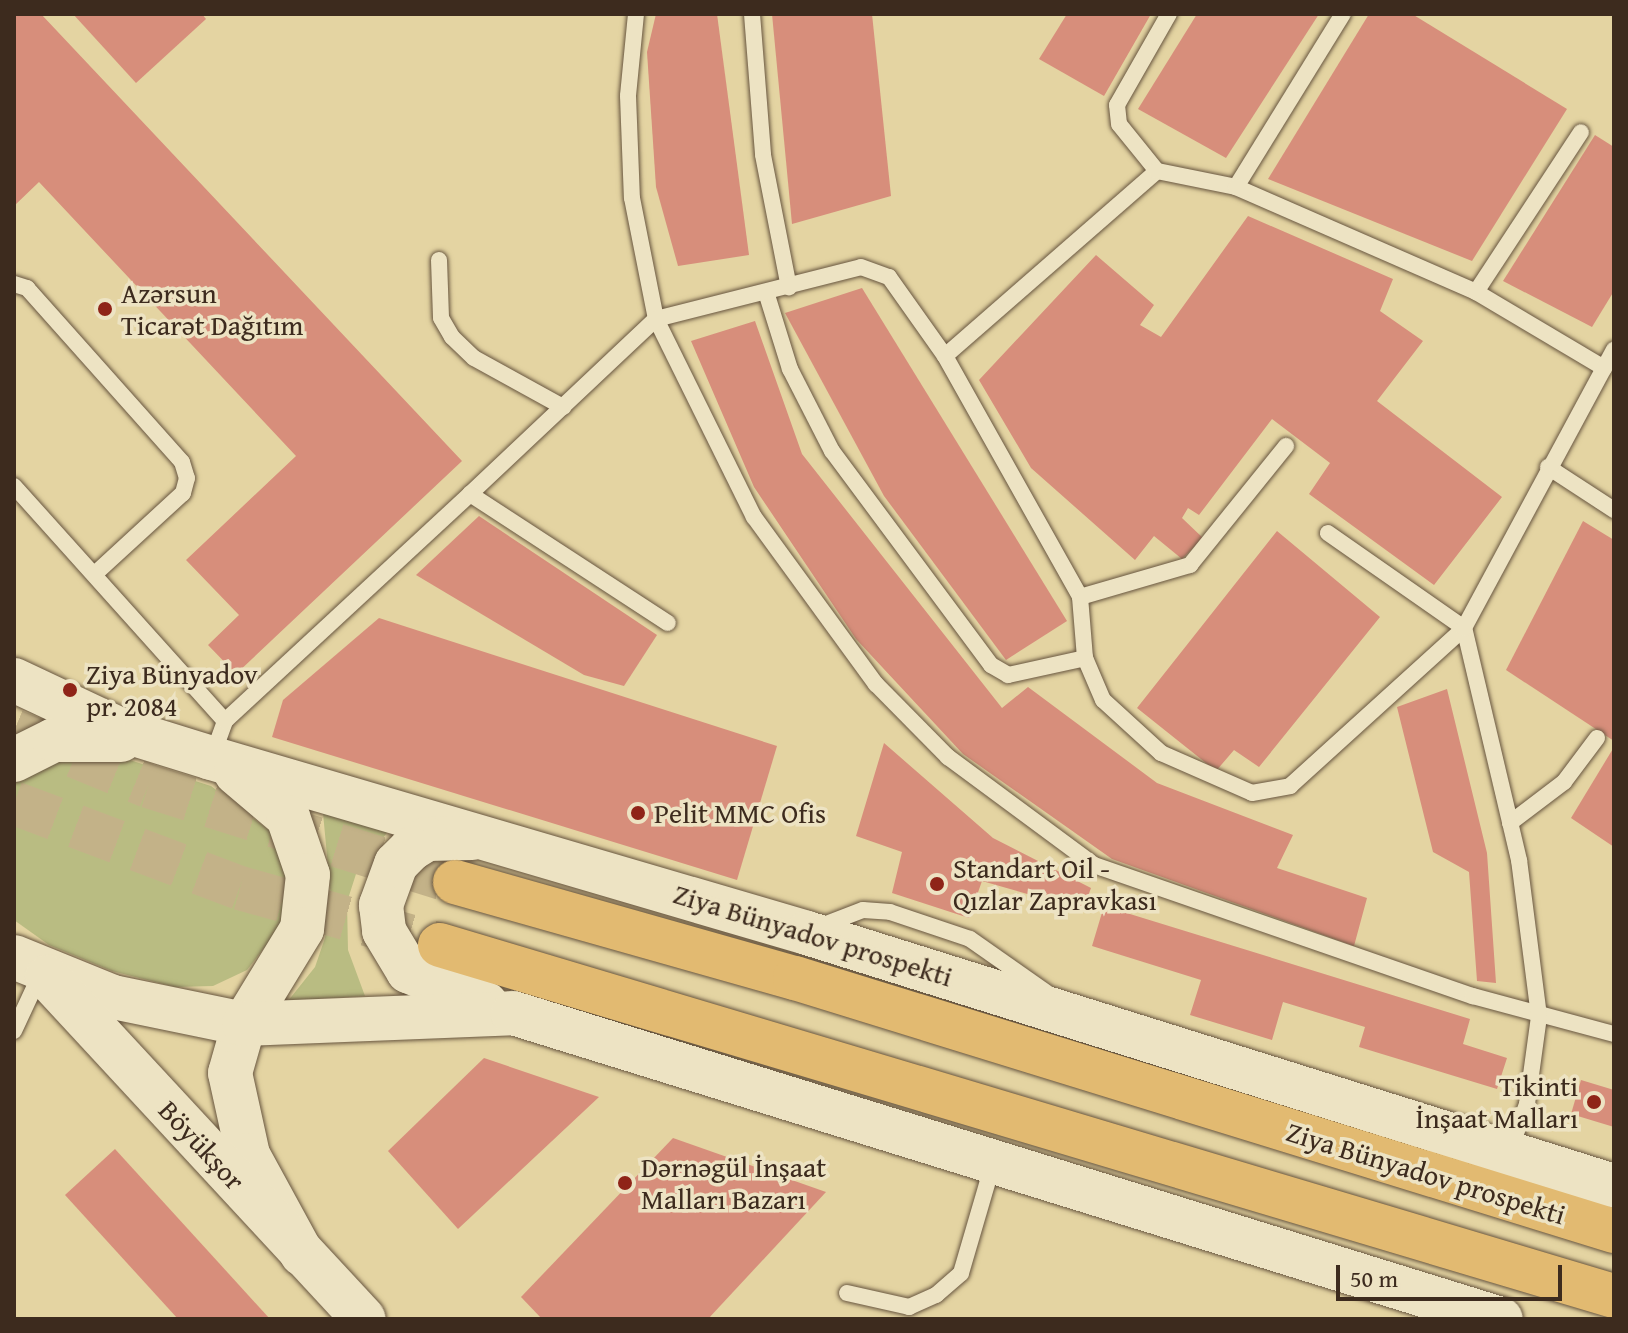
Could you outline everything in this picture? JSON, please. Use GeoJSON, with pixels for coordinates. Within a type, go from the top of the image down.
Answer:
{"type":"FeatureCollection","features":[{"type":"Feature","properties":{"kind":"main road","name":"Ziya Bünyadov prospekti"},"geometry":{"type":"LineString","coordinates":[[14,680],[118,729],[218,740],[510,843],[1073,1015],[1614,1186]]}},
{"type":"Feature","properties":{"kind":"main road"},"geometry":{"type":"LineString","coordinates":[[14,760],[32,747],[81,736],[218,740],[288,817],[308,875],[302,929],[244,1024],[230,1073],[236,1122],[302,1254]]}},
{"type":"Feature","properties":{"kind":"main road"},"geometry":{"type":"LineString","coordinates":[[510,843],[427,839],[396,864],[381,905],[384,931],[408,971],[513,1013],[992,1167],[1501,1319]]}},
{"type":"Feature","properties":{"kind":"main road","name":"Ziya Bünyadov prospekti"},"geometry":{"type":"LineString","coordinates":[[455,882],[795,978],[1614,1231]]}},
{"type":"Feature","properties":{"kind":"main road"},"geometry":{"type":"LineString","coordinates":[[440,945],[1614,1296]]}},
{"type":"Feature","properties":{"kind":"main road"},"geometry":{"type":"LineString","coordinates":[[23,958],[150,1007],[244,1024],[513,1013]]}},
{"type":"Feature","properties":{"kind":"main road","name":"Böyükşor"},"geometry":{"type":"LineString","coordinates":[[23,958],[364,1319]]}},
{"type":"Feature","properties":{"kind":"lane"},"geometry":{"type":"LineString","coordinates":[[636,14],[628,96],[632,198],[656,319],[754,517],[828,623],[948,757],[1020,815],[1094,865],[1174,898],[1539,1016],[1614,1034]]}},
{"type":"Feature","properties":{"kind":"lane"},"geometry":{"type":"LineString","coordinates":[[752,14],[763,155],[789,287]]}},
{"type":"Feature","properties":{"kind":"lane"},"geometry":{"type":"LineString","coordinates":[[1169,14],[1117,105],[1119,124],[1157,171],[1236,187],[1476,292],[1604,368]]}},
{"type":"Feature","properties":{"kind":"lane"},"geometry":{"type":"LineString","coordinates":[[1236,187],[1343,14]]}},
{"type":"Feature","properties":{"kind":"lane"},"geometry":{"type":"LineString","coordinates":[[1476,292],[1581,132]]}},
{"type":"Feature","properties":{"kind":"lane"},"geometry":{"type":"LineString","coordinates":[[945,356],[1157,171]]}},
{"type":"Feature","properties":{"kind":"lane"},"geometry":{"type":"LineString","coordinates":[[439,260],[441,318],[452,337],[474,358],[563,407]]}},
{"type":"Feature","properties":{"kind":"lane"},"geometry":{"type":"LineString","coordinates":[[14,486],[95,574],[218,740],[470,494],[656,319],[861,267],[889,277],[945,356],[1080,597],[1085,658],[1103,700],[1161,753],[1224,785],[1270,793],[1323,759],[1464,628],[1548,467],[1614,350]]}},
{"type":"Feature","properties":{"kind":"lane"},"geometry":{"type":"LineString","coordinates":[[14,284],[27,288],[69,334],[182,462],[187,478],[183,493],[95,574]]}},
{"type":"Feature","properties":{"kind":"lane"},"geometry":{"type":"LineString","coordinates":[[766,292],[790,369],[832,451],[991,665],[1008,675],[1085,658]]}},
{"type":"Feature","properties":{"kind":"lane"},"geometry":{"type":"LineString","coordinates":[[1080,597],[1190,565],[1286,446]]}},
{"type":"Feature","properties":{"kind":"lane"},"geometry":{"type":"LineString","coordinates":[[1548,467],[1614,510]]}},
{"type":"Feature","properties":{"kind":"lane"},"geometry":{"type":"LineString","coordinates":[[470,494],[668,623]]}},
{"type":"Feature","properties":{"kind":"lane"},"geometry":{"type":"LineString","coordinates":[[1328,533],[1464,628],[1510,823],[1539,1016],[1533,1074],[1509,1154]]}},
{"type":"Feature","properties":{"kind":"lane"},"geometry":{"type":"LineString","coordinates":[[1510,823],[1564,782],[1597,738]]}},
{"type":"Feature","properties":{"kind":"lane"},"geometry":{"type":"LineString","coordinates":[[14,1031],[34,1000],[23,958]]}},
{"type":"Feature","properties":{"kind":"lane"},"geometry":{"type":"LineString","coordinates":[[847,1293],[909,1307],[936,1295],[961,1273],[992,1167]]}},
{"type":"Feature","properties":{"kind":"green space"},"geometry":{"type":"Polygon","coordinates":[[[111,754],[211,786],[278,837],[290,863],[285,921],[247,970],[213,986],[175,987],[112,971],[49,945],[14,920],[14,781],[37,763],[111,754]]]}},
{"type":"Feature","properties":{"kind":"green space"},"geometry":{"type":"Polygon","coordinates":[[[323,813],[389,830],[356,874],[347,902],[348,950],[365,996],[288,1001],[315,967],[325,938],[331,898],[323,813]]]}},
{"type":"Feature","properties":{"kind":"building"},"geometry":{"type":"Polygon","coordinates":[[[14,14],[41,14],[462,461],[236,674],[208,645],[239,615],[186,560],[296,456],[39,182],[14,206],[14,14]]]}},
{"type":"Feature","properties":{"kind":"building"},"geometry":{"type":"Polygon","coordinates":[[[73,14],[202,14],[206,19],[136,83],[73,14]]]}},
{"type":"Feature","properties":{"kind":"building"},"geometry":{"type":"Polygon","coordinates":[[[656,14],[717,14],[749,255],[678,266],[656,187],[647,52],[656,14]]]}},
{"type":"Feature","properties":{"kind":"building"},"geometry":{"type":"Polygon","coordinates":[[[772,14],[872,14],[891,196],[792,224],[772,14]]]}},
{"type":"Feature","properties":{"kind":"building"},"geometry":{"type":"Polygon","coordinates":[[[1067,14],[1151,14],[1104,96],[1039,59],[1067,14]]]}},
{"type":"Feature","properties":{"kind":"building"},"geometry":{"type":"Polygon","coordinates":[[[1197,14],[1319,14],[1226,158],[1138,109],[1197,14]]]}},
{"type":"Feature","properties":{"kind":"building"},"geometry":{"type":"Polygon","coordinates":[[[1369,14],[1412,14],[1567,109],[1472,261],[1268,179],[1369,14]]]}},
{"type":"Feature","properties":{"kind":"building"},"geometry":{"type":"Polygon","coordinates":[[[1595,135],[1614,147],[1614,291],[1592,327],[1503,281],[1595,135]]]}},
{"type":"Feature","properties":{"kind":"building"},"geometry":{"type":"Polygon","coordinates":[[[1248,216],[1393,279],[1380,311],[1423,341],[1377,401],[1502,497],[1434,585],[1309,494],[1330,463],[1272,419],[1199,515],[1188,508],[1182,518],[1203,538],[1182,559],[1154,536],[1135,560],[1031,468],[979,380],[1096,255],[1154,305],[1140,325],[1161,337],[1248,216]]]}},
{"type":"Feature","properties":{"kind":"building"},"geometry":{"type":"Polygon","coordinates":[[[862,288],[1067,621],[1006,660],[884,496],[785,313],[862,288]]]}},
{"type":"Feature","properties":{"kind":"building"},"geometry":{"type":"Polygon","coordinates":[[[755,321],[802,454],[1002,708],[1028,687],[1157,783],[1293,835],[1277,868],[1367,898],[1354,946],[1112,859],[963,754],[856,639],[754,487],[691,341],[755,321]]]}},
{"type":"Feature","properties":{"kind":"building"},"geometry":{"type":"Polygon","coordinates":[[[479,516],[657,635],[624,686],[584,675],[416,575],[479,516]]]}},
{"type":"Feature","properties":{"kind":"building"},"geometry":{"type":"Polygon","coordinates":[[[1583,521],[1614,540],[1614,741],[1506,670],[1583,521]]]}},
{"type":"Feature","properties":{"kind":"building"},"geometry":{"type":"Polygon","coordinates":[[[1277,531],[1380,617],[1259,767],[1234,750],[1216,771],[1137,708],[1277,531]]]}},
{"type":"Feature","properties":{"kind":"building","name":"Pelit MMC Ofis"},"geometry":{"type":"Polygon","coordinates":[[[379,618],[777,746],[737,880],[272,737],[283,700],[379,618]]]}},
{"type":"Feature","properties":{"kind":"building"},"geometry":{"type":"Polygon","coordinates":[[[1447,689],[1487,853],[1496,983],[1477,981],[1469,872],[1433,852],[1397,707],[1447,689]]]}},
{"type":"Feature","properties":{"kind":"building"},"geometry":{"type":"Polygon","coordinates":[[[884,743],[993,838],[1091,888],[1083,910],[982,881],[969,918],[892,893],[902,852],[856,836],[884,743]]]}},
{"type":"Feature","properties":{"kind":"building"},"geometry":{"type":"Polygon","coordinates":[[[1614,747],[1614,847],[1571,818],[1614,747]]]}},
{"type":"Feature","properties":{"kind":"building"},"geometry":{"type":"Polygon","coordinates":[[[1104,906],[1470,1019],[1463,1044],[1507,1058],[1497,1089],[1359,1047],[1365,1027],[1283,1002],[1272,1040],[1190,1015],[1201,980],[1092,946],[1104,906]]]}},
{"type":"Feature","properties":{"kind":"building"},"geometry":{"type":"Polygon","coordinates":[[[484,1058],[599,1097],[458,1229],[388,1151],[484,1058]]]}},
{"type":"Feature","properties":{"kind":"building","name":"Tikinti İnşaat Malları"},"geometry":{"type":"Polygon","coordinates":[[[1581,1080],[1614,1090],[1614,1127],[1571,1114],[1581,1080]]]}},
{"type":"Feature","properties":{"kind":"building"},"geometry":{"type":"Polygon","coordinates":[[[673,1138],[826,1192],[708,1319],[542,1319],[521,1297],[673,1138]]]}},
{"type":"Feature","properties":{"kind":"building"},"geometry":{"type":"Polygon","coordinates":[[[115,1149],[270,1319],[178,1319],[65,1195],[115,1149]]]}},
{"type":"Feature","properties":{"kind":"tunnel"},"geometry":{"type":"LineString","coordinates":[[14,731],[148,786],[455,882]]}},
{"type":"Feature","properties":{"kind":"tunnel"},"geometry":{"type":"LineString","coordinates":[[14,803],[240,888],[440,945]]}},
{"type":"Feature","properties":{"kind":"place","name":"Azərsun Ticarət Dağıtım"},"geometry":{"type":"Point","coordinates":[105,309]}},
{"type":"Feature","properties":{"kind":"place","name":"Ziya Bünyadov pr. 2084"},"geometry":{"type":"Point","coordinates":[70,690]}},
{"type":"Feature","properties":{"kind":"place","name":"Pelit MMC Ofis"},"geometry":{"type":"Point","coordinates":[638,813]}},
{"type":"Feature","properties":{"kind":"place","name":"Standart Oil - Qızlar Zapravkası"},"geometry":{"type":"Point","coordinates":[937,884]}},
{"type":"Feature","properties":{"kind":"place","name":"Tikinti İnşaat Malları"},"geometry":{"type":"Point","coordinates":[1594,1102]}},
{"type":"Feature","properties":{"kind":"place","name":"Dərnəgül İnşaat Malları Bazarı"},"geometry":{"type":"Point","coordinates":[625,1183]}}]}
